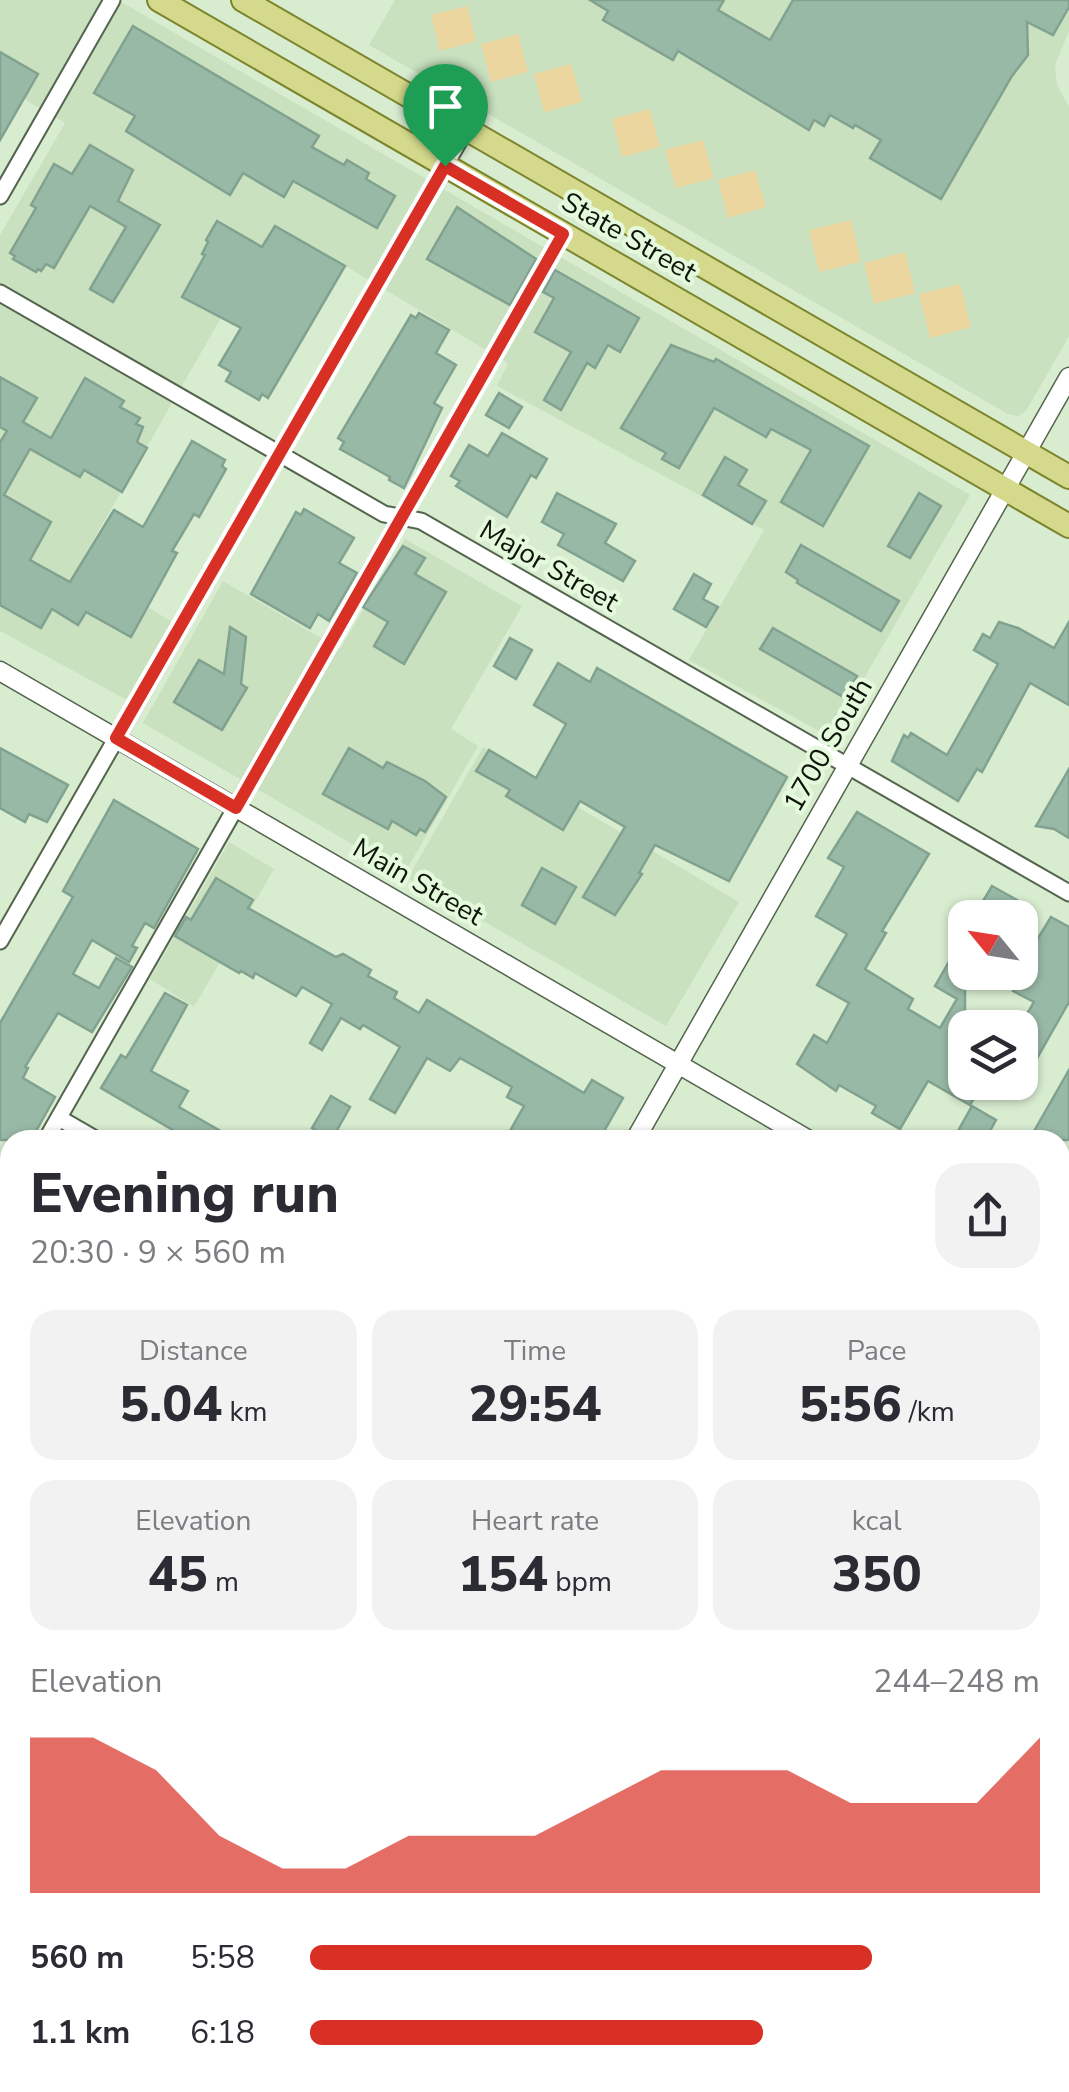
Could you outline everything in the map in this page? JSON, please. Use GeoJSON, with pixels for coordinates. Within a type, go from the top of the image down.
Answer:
{"type":"FeatureCollection","features":[{"type":"Feature","properties":{"kind":"main road","name":"State Street"},"geometry":{"type":"LineString","coordinates":[[159,0],[1069,526]]}},
{"type":"Feature","properties":{"kind":"main road","name":"State Street"},"geometry":{"type":"LineString","coordinates":[[242,0],[1069,478]]}},
{"type":"Feature","properties":{"kind":"street"},"geometry":{"type":"LineString","coordinates":[[0,196],[112,0]]}},
{"type":"Feature","properties":{"kind":"street"},"geometry":{"type":"LineString","coordinates":[[0,941],[466,130]]}},
{"type":"Feature","properties":{"kind":"street"},"geometry":{"type":"LineString","coordinates":[[52,1130],[563,234]]}},
{"type":"Feature","properties":{"kind":"street","name":"Major Street"},"geometry":{"type":"LineString","coordinates":[[0,294],[384,514],[420,521],[1069,892]]}},
{"type":"Feature","properties":{"kind":"street","name":"1700 South"},"geometry":{"type":"LineString","coordinates":[[641,1130],[1069,376]]}},
{"type":"Feature","properties":{"kind":"street","name":"Main Street"},"geometry":{"type":"LineString","coordinates":[[0,671],[792,1130]]}},
{"type":"Feature","properties":{"kind":"street"},"geometry":{"type":"LineString","coordinates":[[59,1118],[80,1130]]}},
{"type":"Feature","properties":{"kind":"shaded area"},"geometry":{"type":"Polygon","coordinates":[[[0,0],[118,0],[970,495],[830,737],[689,660],[764,530],[497,386],[508,363],[275,224],[79,565],[172,622],[127,700],[0,631],[0,235],[65,123],[0,85],[0,0]]]}},
{"type":"Feature","properties":{"kind":"shaded area"},"geometry":{"type":"Polygon","coordinates":[[[395,0],[1069,0],[1069,31],[1055,65],[1057,85],[1069,107],[1069,336],[1026,411],[1018,416],[1008,414],[369,45],[395,0]]]}},
{"type":"Feature","properties":{"kind":"shaded area"},"geometry":{"type":"Polygon","coordinates":[[[467,6],[476,41],[440,51],[431,15],[467,6]]]}},
{"type":"Feature","properties":{"kind":"shaded area"},"geometry":{"type":"Polygon","coordinates":[[[518,34],[528,72],[491,82],[481,44],[518,34]]]}},
{"type":"Feature","properties":{"kind":"shaded area"},"geometry":{"type":"Polygon","coordinates":[[[571,64],[582,102],[544,112],[534,74],[571,64]]]}},
{"type":"Feature","properties":{"kind":"shaded area"},"geometry":{"type":"Polygon","coordinates":[[[650,109],[660,147],[622,157],[612,119],[650,109]]]}},
{"type":"Feature","properties":{"kind":"shaded area"},"geometry":{"type":"Polygon","coordinates":[[[703,140],[714,178],[676,188],[665,150],[703,140]]]}},
{"type":"Feature","properties":{"kind":"shaded area"},"geometry":{"type":"Polygon","coordinates":[[[755,170],[766,207],[728,218],[718,180],[755,170]]]}},
{"type":"Feature","properties":{"kind":"shaded area"},"geometry":{"type":"Polygon","coordinates":[[[851,220],[861,262],[819,272],[809,230],[851,220]]]}},
{"type":"Feature","properties":{"kind":"shaded area"},"geometry":{"type":"Polygon","coordinates":[[[905,252],[915,293],[874,304],[864,263],[905,252]]]}},
{"type":"Feature","properties":{"kind":"shaded area"},"geometry":{"type":"Polygon","coordinates":[[[960,284],[971,327],[930,338],[919,294],[960,284]]]}},
{"type":"Feature","properties":{"kind":"shaded area"},"geometry":{"type":"Polygon","coordinates":[[[405,539],[522,606],[451,729],[478,746],[404,874],[143,723],[223,581],[340,649],[405,539]]]}},
{"type":"Feature","properties":{"kind":"shaded area"},"geometry":{"type":"Polygon","coordinates":[[[483,747],[527,771],[525,776],[739,902],[666,1026],[408,878],[483,747]]]}},
{"type":"Feature","properties":{"kind":"shaded area"},"geometry":{"type":"Polygon","coordinates":[[[229,842],[274,869],[194,1007],[150,979],[229,842]]]}},
{"type":"Feature","properties":{"kind":"building"},"geometry":{"type":"Polygon","coordinates":[[[590,0],[724,0],[718,10],[770,40],[793,0],[1069,0],[1069,7],[1053,35],[1027,22],[1028,55],[941,199],[870,158],[881,140],[855,125],[853,128],[830,115],[824,126],[814,120],[809,130],[678,51],[673,60],[603,20],[608,11],[590,0]]]}},
{"type":"Feature","properties":{"kind":"building"},"geometry":{"type":"Polygon","coordinates":[[[133,26],[319,136],[312,147],[344,165],[347,160],[369,173],[366,179],[395,196],[377,228],[293,181],[284,197],[243,173],[230,195],[126,131],[135,116],[94,93],[133,26]]]}},
{"type":"Feature","properties":{"kind":"building"},"geometry":{"type":"Polygon","coordinates":[[[0,52],[38,74],[0,140],[0,52]]]}},
{"type":"Feature","properties":{"kind":"building"},"geometry":{"type":"Polygon","coordinates":[[[90,145],[133,170],[118,201],[160,225],[113,302],[90,289],[126,227],[90,206],[54,268],[46,264],[36,272],[13,259],[15,256],[10,253],[36,208],[31,205],[54,164],[72,174],[90,145]]]}},
{"type":"Feature","properties":{"kind":"building"},"geometry":{"type":"Polygon","coordinates":[[[457,207],[536,259],[510,305],[427,259],[457,207]]]}},
{"type":"Feature","properties":{"kind":"building"},"geometry":{"type":"Polygon","coordinates":[[[217,221],[262,247],[275,226],[345,266],[268,398],[262,394],[259,400],[226,381],[231,372],[219,365],[241,328],[182,297],[205,255],[202,254],[206,240],[217,221]]]}},
{"type":"Feature","properties":{"kind":"building"},"geometry":{"type":"Polygon","coordinates":[[[555,270],[639,318],[620,352],[608,345],[595,368],[587,363],[561,410],[544,400],[571,352],[535,332],[554,298],[543,292],[555,270]]]}},
{"type":"Feature","properties":{"kind":"building"},"geometry":{"type":"Polygon","coordinates":[[[419,313],[449,330],[436,353],[456,365],[434,403],[442,408],[404,488],[340,449],[344,442],[338,438],[411,315],[416,318],[419,313]]]}},
{"type":"Feature","properties":{"kind":"building"},"geometry":{"type":"Polygon","coordinates":[[[671,345],[714,362],[716,359],[869,446],[823,526],[781,502],[811,450],[771,429],[766,437],[714,408],[679,468],[662,459],[666,453],[621,428],[671,345]]]}},
{"type":"Feature","properties":{"kind":"building"},"geometry":{"type":"Polygon","coordinates":[[[0,377],[37,398],[23,422],[51,438],[85,378],[124,401],[120,407],[140,418],[136,424],[143,427],[137,442],[147,448],[122,492],[84,470],[80,477],[30,449],[4,495],[51,522],[30,560],[70,582],[114,510],[143,527],[192,441],[225,460],[222,466],[226,469],[199,517],[194,514],[172,551],[177,553],[131,637],[86,612],[78,625],[52,609],[41,628],[0,605],[0,442],[7,431],[0,427],[0,377]]]}},
{"type":"Feature","properties":{"kind":"building"},"geometry":{"type":"Polygon","coordinates":[[[499,393],[522,407],[509,428],[486,415],[499,393]]]}},
{"type":"Feature","properties":{"kind":"building"},"geometry":{"type":"Polygon","coordinates":[[[502,433],[547,459],[536,478],[531,475],[507,517],[456,486],[460,481],[451,476],[469,445],[488,456],[502,433]]]}},
{"type":"Feature","properties":{"kind":"building"},"geometry":{"type":"Polygon","coordinates":[[[725,457],[747,470],[738,485],[766,501],[752,524],[703,495],[725,457]]]}},
{"type":"Feature","properties":{"kind":"building"},"geometry":{"type":"Polygon","coordinates":[[[557,493],[616,524],[605,543],[635,561],[623,581],[558,545],[564,534],[542,522],[557,493]]]}},
{"type":"Feature","properties":{"kind":"building"},"geometry":{"type":"Polygon","coordinates":[[[919,493],[941,506],[910,558],[888,546],[919,493]]]}},
{"type":"Feature","properties":{"kind":"building"},"geometry":{"type":"Polygon","coordinates":[[[304,509],[354,538],[339,563],[357,573],[329,621],[318,614],[310,628],[251,594],[296,512],[301,515],[304,509]]]}},
{"type":"Feature","properties":{"kind":"building"},"geometry":{"type":"Polygon","coordinates":[[[801,545],[899,601],[881,631],[797,583],[786,572],[801,545]]]}},
{"type":"Feature","properties":{"kind":"building"},"geometry":{"type":"Polygon","coordinates":[[[403,546],[425,558],[415,574],[446,592],[404,664],[374,646],[388,622],[363,607],[403,546]]]}},
{"type":"Feature","properties":{"kind":"building"},"geometry":{"type":"Polygon","coordinates":[[[694,574],[711,584],[703,599],[718,607],[706,627],[674,609],[694,574]]]}},
{"type":"Feature","properties":{"kind":"building"},"geometry":{"type":"Polygon","coordinates":[[[999,622],[1054,648],[1069,622],[1069,705],[1030,683],[982,772],[977,769],[958,801],[892,761],[904,735],[908,738],[911,733],[947,755],[998,664],[974,650],[983,634],[990,638],[999,622]]]}},
{"type":"Feature","properties":{"kind":"building"},"geometry":{"type":"Polygon","coordinates":[[[230,627],[246,637],[241,684],[247,688],[222,730],[174,702],[199,660],[224,674],[230,627]]]}},
{"type":"Feature","properties":{"kind":"building"},"geometry":{"type":"Polygon","coordinates":[[[773,628],[857,676],[845,698],[760,649],[773,628]]]}},
{"type":"Feature","properties":{"kind":"building"},"geometry":{"type":"Polygon","coordinates":[[[510,638],[532,650],[516,679],[494,666],[510,638]]]}},
{"type":"Feature","properties":{"kind":"building"},"geometry":{"type":"Polygon","coordinates":[[[558,663],[590,682],[597,668],[787,777],[729,881],[655,845],[639,873],[642,874],[615,915],[583,897],[625,827],[580,801],[563,830],[506,796],[510,790],[476,771],[489,750],[536,778],[566,724],[534,705],[558,663]]]}},
{"type":"Feature","properties":{"kind":"building"},"geometry":{"type":"Polygon","coordinates":[[[0,748],[68,785],[47,822],[29,814],[25,822],[0,808],[0,748]]]}},
{"type":"Feature","properties":{"kind":"building"},"geometry":{"type":"Polygon","coordinates":[[[349,748],[383,768],[387,762],[425,781],[446,797],[425,832],[420,829],[416,835],[392,821],[388,829],[323,794],[349,748]]]}},
{"type":"Feature","properties":{"kind":"building"},"geometry":{"type":"Polygon","coordinates":[[[1069,769],[1069,838],[1054,829],[1036,826],[1069,769]]]}},
{"type":"Feature","properties":{"kind":"building"},"geometry":{"type":"Polygon","coordinates":[[[114,800],[198,849],[154,928],[145,923],[132,946],[137,948],[129,962],[92,940],[73,974],[99,988],[116,958],[132,967],[92,1032],[58,1013],[25,1067],[28,1068],[23,1078],[55,1097],[37,1130],[0,1130],[0,1023],[73,897],[63,891],[114,800]]]}},
{"type":"Feature","properties":{"kind":"building"},"geometry":{"type":"Polygon","coordinates":[[[857,812],[929,854],[882,931],[886,933],[865,969],[913,999],[908,1009],[940,1028],[948,1014],[948,1092],[928,1081],[900,1129],[872,1113],[876,1106],[839,1085],[836,1091],[797,1064],[814,1035],[827,1043],[849,1003],[817,985],[847,934],[816,916],[844,867],[828,858],[857,812]]]}},
{"type":"Feature","properties":{"kind":"building"},"geometry":{"type":"Polygon","coordinates":[[[542,868],[576,887],[555,924],[522,905],[542,868]]]}},
{"type":"Feature","properties":{"kind":"building"},"geometry":{"type":"Polygon","coordinates":[[[216,878],[253,900],[248,908],[336,957],[343,954],[371,970],[368,976],[397,992],[394,998],[419,1013],[427,1000],[584,1093],[592,1080],[623,1098],[605,1130],[511,1130],[524,1106],[507,1097],[512,1087],[460,1058],[450,1071],[427,1058],[395,1113],[370,1099],[400,1047],[363,1025],[360,1029],[341,1018],[322,1050],[310,1043],[332,1004],[302,987],[296,996],[255,973],[253,978],[239,973],[175,936],[186,917],[191,920],[216,878]]]}},
{"type":"Feature","properties":{"kind":"building"},"geometry":{"type":"Polygon","coordinates":[[[992,886],[1017,900],[984,900],[992,886]]]}},
{"type":"Feature","properties":{"kind":"building"},"geometry":{"type":"Polygon","coordinates":[[[1051,917],[1069,927],[1069,1002],[1038,1056],[1038,1010],[1029,1010],[1034,1002],[1013,991],[1038,990],[1038,938],[1051,917]]]}},
{"type":"Feature","properties":{"kind":"building"},"geometry":{"type":"Polygon","coordinates":[[[948,963],[948,990],[965,990],[965,1010],[951,1010],[957,999],[935,986],[948,963]]]}},
{"type":"Feature","properties":{"kind":"building"},"geometry":{"type":"Polygon","coordinates":[[[165,993],[187,1005],[151,1071],[188,1091],[179,1107],[219,1130],[173,1130],[101,1088],[121,1055],[126,1058],[165,993]]]}},
{"type":"Feature","properties":{"kind":"building"},"geometry":{"type":"Polygon","coordinates":[[[1069,1070],[1069,1130],[1035,1130],[1069,1070]]]}},
{"type":"Feature","properties":{"kind":"building"},"geometry":{"type":"Polygon","coordinates":[[[331,1096],[350,1107],[337,1130],[312,1128],[331,1096]]]}},
{"type":"Feature","properties":{"kind":"building"},"geometry":{"type":"Polygon","coordinates":[[[972,1106],[996,1120],[990,1130],[959,1130],[972,1106]]]}},
{"type":"Feature","properties":{"kind":"route"},"geometry":{"type":"LineString","coordinates":[[445,166],[563,234],[236,808],[116,738],[445,166]]}}]}
